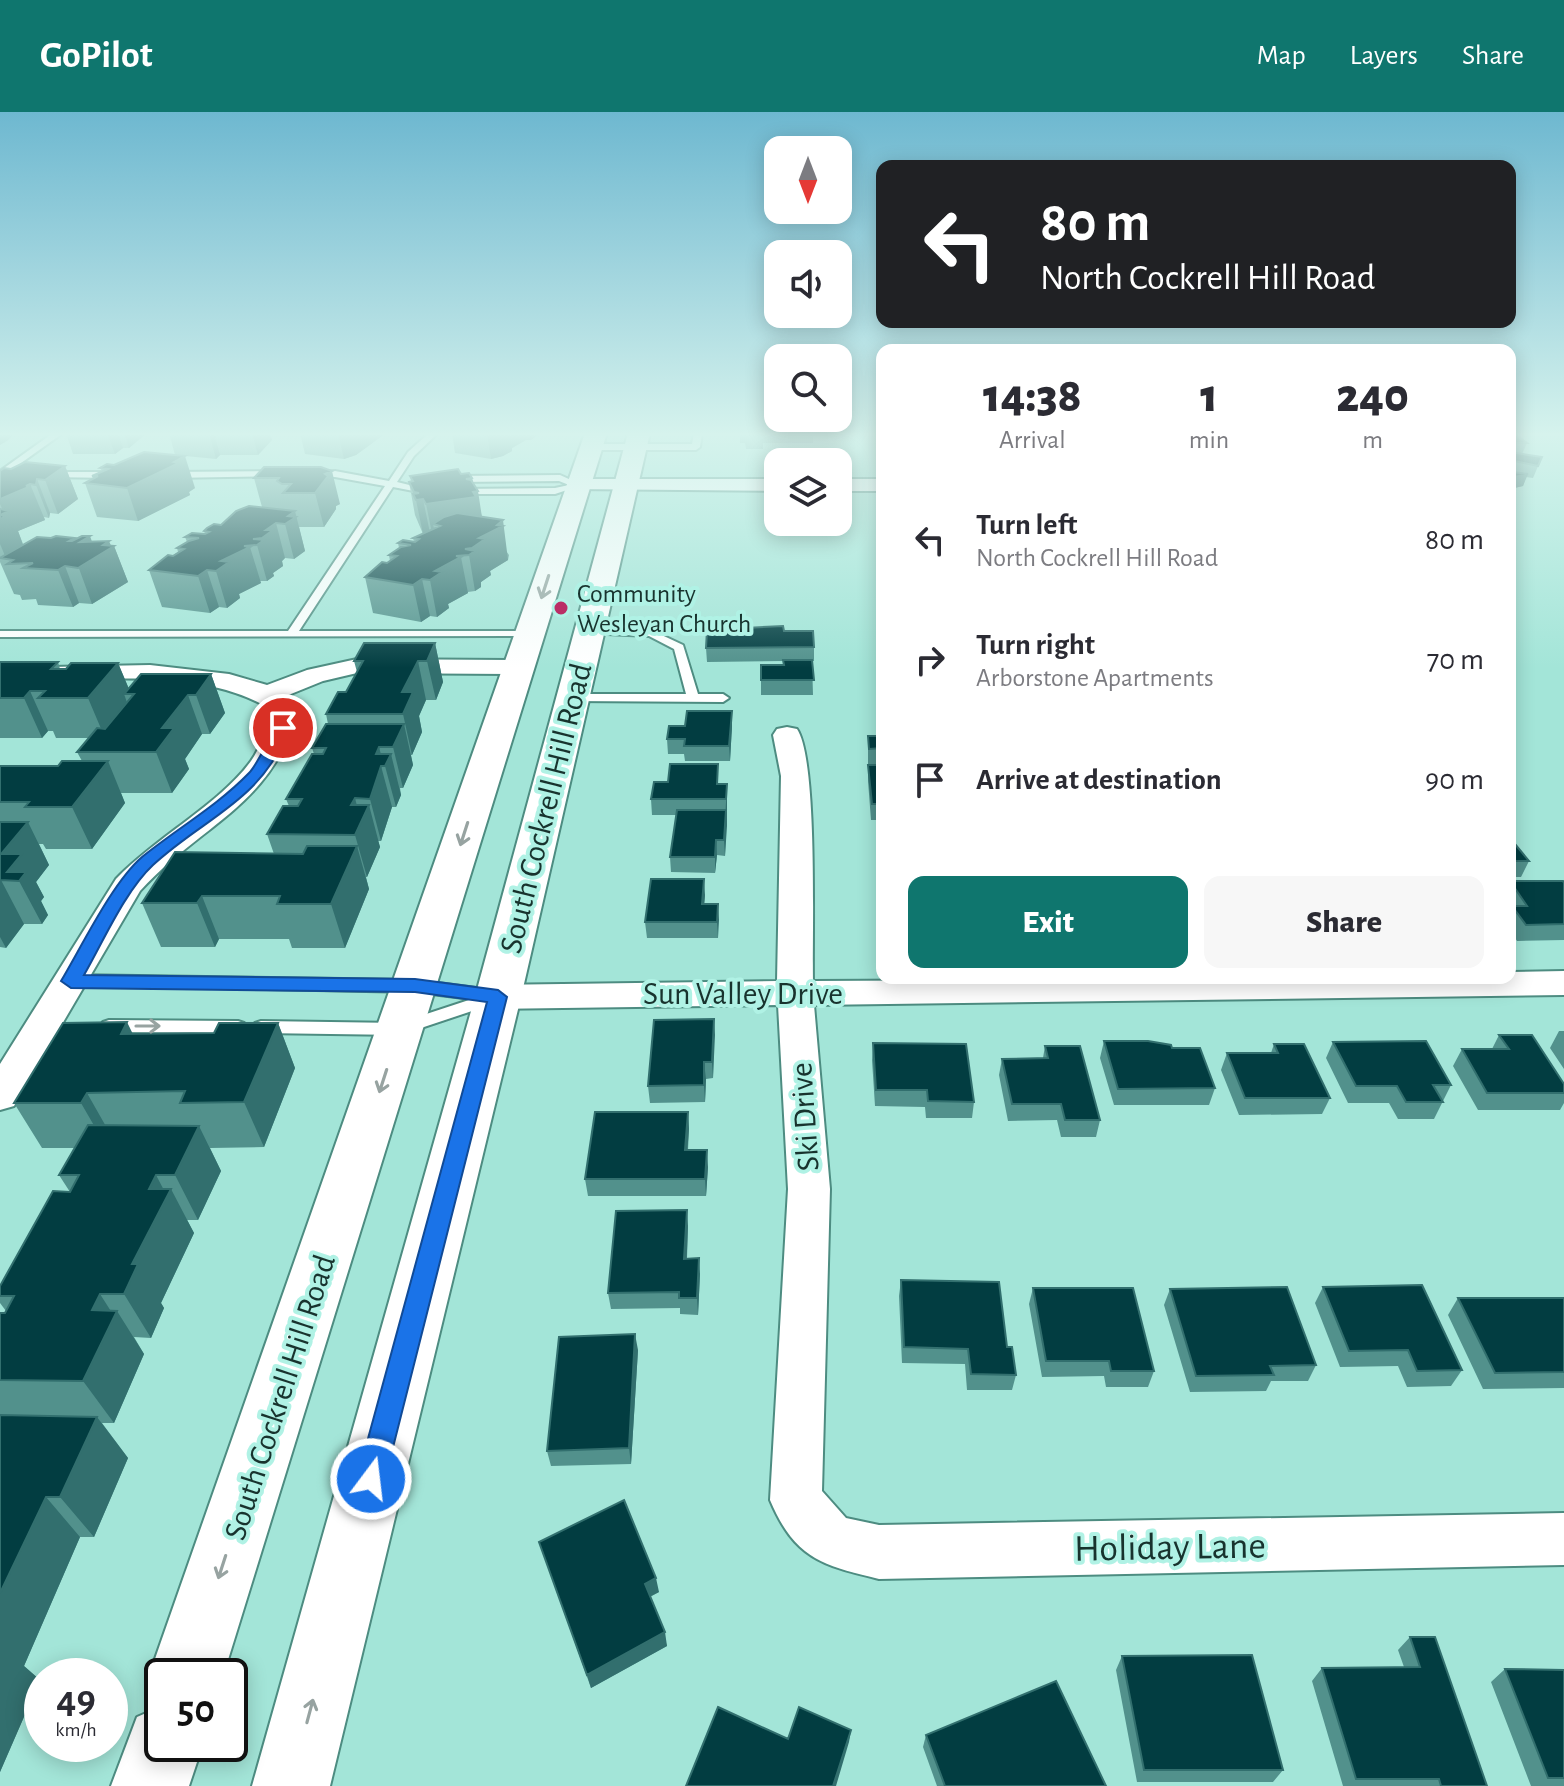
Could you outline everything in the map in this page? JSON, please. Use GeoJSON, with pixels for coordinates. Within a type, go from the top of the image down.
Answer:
{"type":"FeatureCollection","features":[{"type":"Feature","properties":{"kind":"main road","name":"South Cockrell Hill Road"},"geometry":{"type":"LineString","coordinates":[[192,1658],[524,650],[582,511]]}},
{"type":"Feature","properties":{"kind":"main road","name":"South Cockrell Hill Road"},"geometry":{"type":"LineString","coordinates":[[291,1786],[498,997],[620,511]]}},
{"type":"Feature","properties":{"kind":"main road"},"geometry":{"type":"LineString","coordinates":[[150,1786],[158,1762]]}},
{"type":"Feature","properties":{"kind":"street"},"geometry":{"type":"LineString","coordinates":[[269,693],[316,675],[357,666],[524,650]]}},
{"type":"Feature","properties":{"kind":"street"},"geometry":{"type":"LineString","coordinates":[[0,676],[194,675],[249,685],[269,693],[286,707],[283,728],[275,748],[258,773],[224,806],[146,862],[127,886],[71,981],[50,1025],[0,1096]]}},
{"type":"Feature","properties":{"kind":"street","name":"Ski Drive"},"geometry":{"type":"LineString","coordinates":[[787,735],[795,776],[795,993],[809,1189],[796,1500]]}},
{"type":"Feature","properties":{"kind":"street","name":"Sun Valley Drive"},"geometry":{"type":"LineString","coordinates":[[1516,983],[1564,983]]}},
{"type":"Feature","properties":{"kind":"street","name":"Sun Valley Drive"},"geometry":{"type":"LineString","coordinates":[[498,997],[1328,984]]}},
{"type":"Feature","properties":{"kind":"street","name":"Holiday Lane"},"geometry":{"type":"LineString","coordinates":[[796,1500],[831,1541],[879,1552],[1564,1539]]}},
{"type":"Feature","properties":{"kind":"lane"},"geometry":{"type":"LineString","coordinates":[[291,634],[374,511]]}},
{"type":"Feature","properties":{"kind":"lane"},"geometry":{"type":"LineString","coordinates":[[590,631],[651,633],[679,647],[693,698]]}},
{"type":"Feature","properties":{"kind":"lane"},"geometry":{"type":"LineString","coordinates":[[0,634],[291,634],[524,650]]}},
{"type":"Feature","properties":{"kind":"lane"},"geometry":{"type":"LineString","coordinates":[[573,698],[723,698]]}},
{"type":"Feature","properties":{"kind":"lane"},"geometry":{"type":"LineString","coordinates":[[71,981],[408,1008],[498,997]]}},
{"type":"Feature","properties":{"kind":"lane"},"geometry":{"type":"LineString","coordinates":[[89,1025],[408,1008],[498,997]]}},
{"type":"Feature","properties":{"kind":"building"},"geometry":{"type":"Polygon","coordinates":[[[236,511],[295,511],[288,516],[296,517],[285,524],[276,523],[266,530],[273,530],[262,538],[253,539],[264,540],[257,545],[244,546],[250,547],[221,561],[229,562],[216,571],[207,570],[198,576],[149,570],[168,555],[173,556],[184,549],[177,548],[199,538],[185,537],[192,533],[205,534],[209,532],[204,531],[214,524],[221,525],[236,511]]]}},
{"type":"Feature","properties":{"kind":"building"},"geometry":{"type":"Polygon","coordinates":[[[457,513],[503,520],[497,525],[503,526],[479,538],[485,539],[465,549],[475,551],[456,556],[461,557],[435,571],[442,572],[430,580],[422,579],[413,585],[365,577],[382,562],[387,563],[397,556],[389,555],[411,545],[398,543],[403,540],[415,542],[419,539],[413,538],[440,526],[433,524],[457,513]]]}},
{"type":"Feature","properties":{"kind":"building"},"geometry":{"type":"Polygon","coordinates":[[[90,536],[80,542],[109,541],[103,545],[114,546],[78,568],[23,568],[33,563],[7,564],[13,560],[0,558],[37,537],[74,538],[69,541],[72,541],[90,536]]]}},
{"type":"Feature","properties":{"kind":"building"},"geometry":{"type":"Polygon","coordinates":[[[783,626],[784,631],[813,631],[814,647],[706,648],[707,630],[783,626]]]}},
{"type":"Feature","properties":{"kind":"building"},"geometry":{"type":"Polygon","coordinates":[[[364,643],[435,643],[427,661],[418,661],[402,692],[413,692],[403,714],[326,714],[338,692],[346,692],[363,661],[354,661],[364,643]]]}},
{"type":"Feature","properties":{"kind":"building"},"geometry":{"type":"Polygon","coordinates":[[[783,660],[812,660],[814,680],[761,680],[761,665],[784,665],[783,660]]]}},
{"type":"Feature","properties":{"kind":"building"},"geometry":{"type":"Polygon","coordinates":[[[0,662],[58,662],[51,669],[66,669],[71,663],[118,663],[88,698],[38,698],[45,691],[30,691],[24,698],[0,698],[0,662]]]}},
{"type":"Feature","properties":{"kind":"building"},"geometry":{"type":"Polygon","coordinates":[[[141,674],[211,674],[196,695],[188,695],[162,728],[174,728],[156,752],[77,752],[97,728],[105,729],[134,694],[124,694],[141,674]]]}},
{"type":"Feature","properties":{"kind":"building"},"geometry":{"type":"Polygon","coordinates":[[[687,711],[732,711],[729,746],[684,746],[685,739],[667,739],[669,726],[685,726],[687,711]]]}},
{"type":"Feature","properties":{"kind":"building"},"geometry":{"type":"Polygon","coordinates":[[[326,724],[404,724],[393,747],[379,747],[376,754],[391,754],[385,766],[381,766],[370,799],[355,798],[351,805],[369,805],[355,835],[267,834],[283,806],[298,806],[302,799],[286,799],[312,754],[323,754],[326,748],[312,748],[326,724]]]}},
{"type":"Feature","properties":{"kind":"building"},"geometry":{"type":"Polygon","coordinates":[[[868,736],[876,736],[876,748],[869,749],[868,736]]]}},
{"type":"Feature","properties":{"kind":"building"},"geometry":{"type":"Polygon","coordinates":[[[62,761],[108,761],[72,807],[25,807],[29,802],[0,802],[0,766],[58,766],[62,761]]]}},
{"type":"Feature","properties":{"kind":"building"},"geometry":{"type":"Polygon","coordinates":[[[670,764],[718,764],[717,784],[727,784],[726,799],[651,799],[654,782],[668,782],[670,764]]]}},
{"type":"Feature","properties":{"kind":"building"},"geometry":{"type":"Polygon","coordinates":[[[868,765],[876,765],[876,804],[872,804],[868,765]]]}},
{"type":"Feature","properties":{"kind":"building"},"geometry":{"type":"Polygon","coordinates":[[[677,810],[726,810],[724,840],[716,840],[715,857],[670,857],[677,810]]]}},
{"type":"Feature","properties":{"kind":"building"},"geometry":{"type":"Polygon","coordinates":[[[0,822],[28,822],[1,854],[22,854],[7,872],[26,872],[19,881],[0,882],[0,822]]]}},
{"type":"Feature","properties":{"kind":"building"},"geometry":{"type":"Polygon","coordinates":[[[1516,845],[1529,861],[1516,861],[1516,845]]]}},
{"type":"Feature","properties":{"kind":"building"},"geometry":{"type":"Polygon","coordinates":[[[307,846],[357,846],[331,904],[277,904],[280,896],[202,896],[197,903],[142,903],[175,852],[303,854],[307,846]]]}},
{"type":"Feature","properties":{"kind":"building"},"geometry":{"type":"Polygon","coordinates":[[[651,879],[704,879],[702,904],[718,904],[717,922],[645,922],[651,879]]]}},
{"type":"Feature","properties":{"kind":"building"},"geometry":{"type":"Polygon","coordinates":[[[1516,881],[1563,881],[1564,924],[1526,925],[1516,911],[1516,906],[1527,906],[1516,890],[1516,881]]]}},
{"type":"Feature","properties":{"kind":"building"},"geometry":{"type":"Polygon","coordinates":[[[714,1019],[712,1062],[704,1062],[704,1085],[648,1086],[654,1020],[714,1019]]]}},
{"type":"Feature","properties":{"kind":"building"},"geometry":{"type":"Polygon","coordinates":[[[127,1022],[121,1034],[214,1033],[219,1023],[278,1023],[244,1102],[180,1103],[185,1091],[87,1093],[81,1103],[14,1103],[63,1023],[127,1022]]]}},
{"type":"Feature","properties":{"kind":"building"},"geometry":{"type":"Polygon","coordinates":[[[1499,1035],[1532,1035],[1564,1084],[1564,1093],[1487,1093],[1462,1049],[1509,1049],[1499,1035]]]}},
{"type":"Feature","properties":{"kind":"building"},"geometry":{"type":"Polygon","coordinates":[[[1104,1041],[1148,1041],[1171,1045],[1172,1048],[1200,1048],[1215,1088],[1118,1089],[1104,1041]]]}},
{"type":"Feature","properties":{"kind":"building"},"geometry":{"type":"Polygon","coordinates":[[[1426,1041],[1451,1085],[1433,1085],[1443,1102],[1406,1102],[1397,1086],[1356,1086],[1333,1042],[1426,1041]]]}},
{"type":"Feature","properties":{"kind":"building"},"geometry":{"type":"Polygon","coordinates":[[[873,1043],[966,1044],[974,1102],[928,1101],[927,1090],[876,1090],[873,1043]]]}},
{"type":"Feature","properties":{"kind":"building"},"geometry":{"type":"Polygon","coordinates":[[[1274,1044],[1304,1044],[1330,1098],[1245,1098],[1227,1053],[1278,1053],[1274,1044]]]}},
{"type":"Feature","properties":{"kind":"building"},"geometry":{"type":"Polygon","coordinates":[[[1045,1046],[1080,1046],[1100,1120],[1065,1120],[1061,1104],[1012,1104],[1002,1059],[1048,1058],[1045,1046]]]}},
{"type":"Feature","properties":{"kind":"building"},"geometry":{"type":"Polygon","coordinates":[[[595,1112],[688,1112],[685,1150],[707,1150],[705,1179],[585,1179],[595,1112]]]}},
{"type":"Feature","properties":{"kind":"building"},"geometry":{"type":"Polygon","coordinates":[[[88,1125],[199,1126],[175,1175],[156,1175],[149,1189],[171,1189],[132,1264],[138,1264],[124,1294],[100,1294],[92,1310],[117,1311],[83,1381],[0,1380],[0,1313],[5,1313],[14,1296],[0,1296],[0,1286],[53,1191],[70,1192],[79,1175],[59,1175],[88,1125]]]}},
{"type":"Feature","properties":{"kind":"building"},"geometry":{"type":"Polygon","coordinates":[[[687,1210],[684,1259],[699,1258],[697,1298],[679,1298],[679,1292],[608,1293],[616,1211],[687,1210]]]}},
{"type":"Feature","properties":{"kind":"building"},"geometry":{"type":"Polygon","coordinates":[[[901,1280],[999,1282],[1007,1347],[1012,1347],[1016,1375],[971,1374],[968,1349],[904,1347],[901,1280]]]}},
{"type":"Feature","properties":{"kind":"building"},"geometry":{"type":"Polygon","coordinates":[[[1422,1285],[1462,1370],[1417,1371],[1408,1350],[1349,1351],[1323,1287],[1422,1285]]]}},
{"type":"Feature","properties":{"kind":"building"},"geometry":{"type":"Polygon","coordinates":[[[1287,1287],[1316,1365],[1270,1366],[1274,1375],[1196,1376],[1170,1289],[1287,1287]]]}},
{"type":"Feature","properties":{"kind":"building"},"geometry":{"type":"Polygon","coordinates":[[[1033,1288],[1133,1288],[1154,1371],[1111,1371],[1109,1361],[1046,1361],[1033,1288]]]}},
{"type":"Feature","properties":{"kind":"building"},"geometry":{"type":"Polygon","coordinates":[[[1458,1298],[1564,1298],[1564,1372],[1495,1373],[1458,1298]]]}},
{"type":"Feature","properties":{"kind":"building"},"geometry":{"type":"Polygon","coordinates":[[[635,1334],[629,1448],[547,1451],[559,1337],[635,1334]]]}},
{"type":"Feature","properties":{"kind":"building"},"geometry":{"type":"Polygon","coordinates":[[[0,1415],[97,1417],[60,1497],[46,1497],[0,1593],[0,1415]]]}},
{"type":"Feature","properties":{"kind":"building"},"geometry":{"type":"Polygon","coordinates":[[[624,1500],[656,1578],[645,1584],[665,1632],[587,1675],[539,1542],[624,1500]]]}},
{"type":"Feature","properties":{"kind":"building"},"geometry":{"type":"Polygon","coordinates":[[[1410,1637],[1435,1637],[1487,1786],[1441,1786],[1439,1779],[1356,1779],[1322,1668],[1420,1667],[1410,1637]]]}},
{"type":"Feature","properties":{"kind":"building"},"geometry":{"type":"Polygon","coordinates":[[[1252,1655],[1283,1770],[1144,1770],[1122,1656],[1252,1655]]]}},
{"type":"Feature","properties":{"kind":"building"},"geometry":{"type":"Polygon","coordinates":[[[1505,1669],[1564,1670],[1564,1778],[1548,1778],[1505,1669]]]}},
{"type":"Feature","properties":{"kind":"building"},"geometry":{"type":"Polygon","coordinates":[[[1056,1681],[1106,1786],[945,1786],[926,1735],[1056,1681]]]}},
{"type":"Feature","properties":{"kind":"building"},"geometry":{"type":"Polygon","coordinates":[[[718,1707],[788,1739],[799,1707],[851,1730],[833,1786],[686,1786],[718,1707]]]}},
{"type":"Feature","properties":{"kind":"place","name":"Community Wesleyan Church"},"geometry":{"type":"Point","coordinates":[561,608]}},
{"type":"Feature","properties":{"kind":"route"},"geometry":{"type":"LineString","coordinates":[[283,728],[275,748],[258,773],[224,806],[146,862],[127,886],[71,981],[415,986],[498,997],[371,1479]]}}]}
